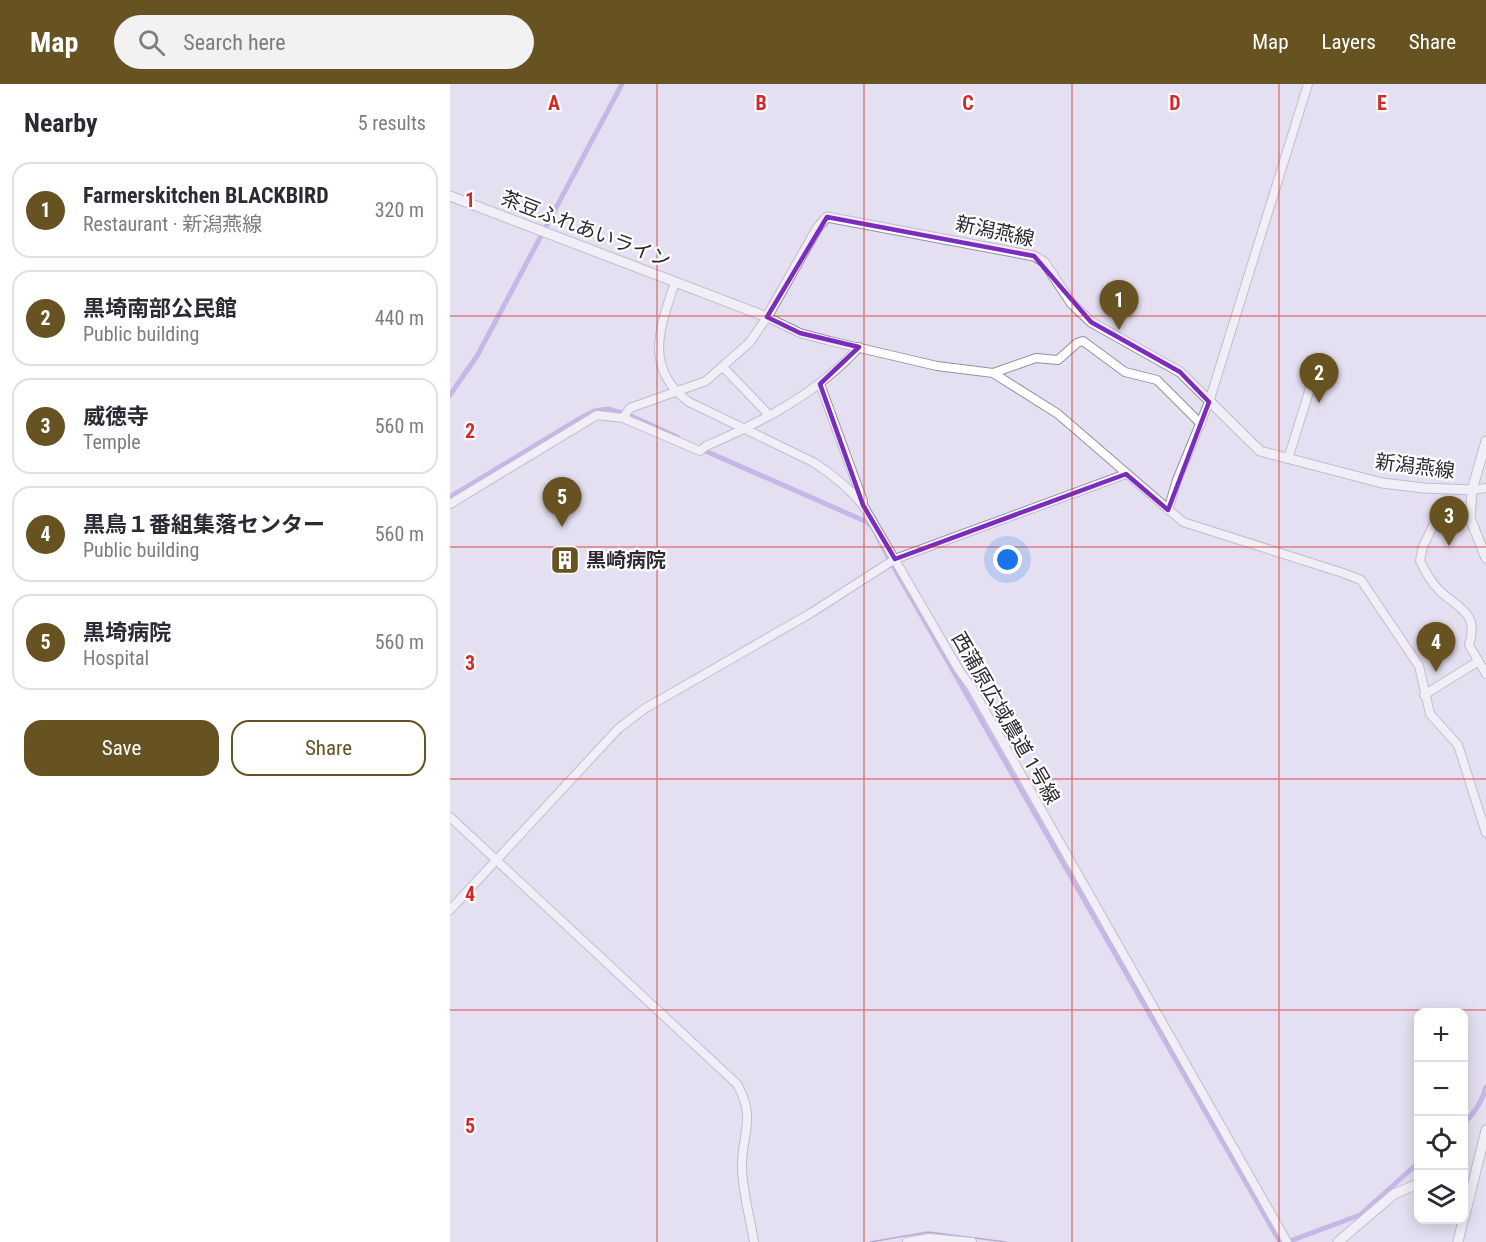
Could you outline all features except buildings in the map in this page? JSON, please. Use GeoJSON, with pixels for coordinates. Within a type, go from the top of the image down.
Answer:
{"type":"FeatureCollection","features":[{"type":"Feature","properties":{"kind":"main road","name":"茶豆ふれあいライン"},"geometry":{"type":"LineString","coordinates":[[450,195],[675,282]]}},
{"type":"Feature","properties":{"kind":"main road","name":"新潟燕線"},"geometry":{"type":"LineString","coordinates":[[766,317],[821,220],[827,217],[1034,256],[1044,262],[1072,304],[1091,322],[1180,372],[1260,451],[1392,484],[1472,490]]}},
{"type":"Feature","properties":{"kind":"main road"},"geometry":{"type":"LineString","coordinates":[[675,282],[766,317]]}},
{"type":"Feature","properties":{"kind":"main road"},"geometry":{"type":"LineString","coordinates":[[1486,441],[1472,490],[1470,518],[1486,558]]}},
{"type":"Feature","properties":{"kind":"main road"},"geometry":{"type":"LineString","coordinates":[[1468,1184],[1486,1130]]}},
{"type":"Feature","properties":{"kind":"main road"},"geometry":{"type":"LineString","coordinates":[[1338,1242],[1394,1194],[1414,1186]]}},
{"type":"Feature","properties":{"kind":"main road"},"geometry":{"type":"LineString","coordinates":[[1458,1242],[1462,1224]]}},
{"type":"Feature","properties":{"kind":"street"},"geometry":{"type":"LineString","coordinates":[[1168,510],[1209,402],[1308,84]]}},
{"type":"Feature","properties":{"kind":"street"},"geometry":{"type":"LineString","coordinates":[[675,282],[659,337],[659,354],[668,381],[677,393]]}},
{"type":"Feature","properties":{"kind":"street"},"geometry":{"type":"LineString","coordinates":[[623,418],[630,408],[706,381],[750,342],[766,317],[800,333],[937,366],[993,373],[1036,358],[1058,360],[1077,343],[1083,341],[1125,372],[1157,380],[1201,424]]}},
{"type":"Feature","properties":{"kind":"street"},"geometry":{"type":"LineString","coordinates":[[450,504],[597,415],[623,418],[700,452],[706,446],[785,408],[842,366],[859,347]]}},
{"type":"Feature","properties":{"kind":"street"},"geometry":{"type":"LineString","coordinates":[[723,367],[769,415]]}},
{"type":"Feature","properties":{"kind":"street"},"geometry":{"type":"LineString","coordinates":[[993,373],[1058,414],[1183,522],[1361,580],[1419,666],[1430,714],[1458,745],[1486,833]]}},
{"type":"Feature","properties":{"kind":"street"},"geometry":{"type":"LineString","coordinates":[[1288,459],[1312,382]]}},
{"type":"Feature","properties":{"kind":"street"},"geometry":{"type":"LineString","coordinates":[[820,384],[863,504]]}},
{"type":"Feature","properties":{"kind":"street","name":"西蒲原広域農道 1号線"},"geometry":{"type":"LineString","coordinates":[[677,393],[689,402],[813,462],[832,474],[863,504],[959,670],[972,688],[1284,1241]]}},
{"type":"Feature","properties":{"kind":"street"},"geometry":{"type":"LineString","coordinates":[[450,910],[618,729],[644,709],[811,613],[895,559],[1126,474]]}},
{"type":"Feature","properties":{"kind":"street"},"geometry":{"type":"LineString","coordinates":[[1472,490],[1486,488]]}},
{"type":"Feature","properties":{"kind":"street"},"geometry":{"type":"LineString","coordinates":[[1470,518],[1437,518],[1420,561],[1440,592],[1461,607],[1470,617],[1469,645],[1486,674]]}},
{"type":"Feature","properties":{"kind":"street"},"geometry":{"type":"LineString","coordinates":[[1424,695],[1477,662]]}},
{"type":"Feature","properties":{"kind":"street"},"geometry":{"type":"LineString","coordinates":[[450,817],[737,1083],[748,1107],[749,1117],[742,1170],[754,1242]]}},
{"type":"Feature","properties":{"kind":"street"},"geometry":{"type":"LineString","coordinates":[[907,1242],[929,1238],[972,1242]]}},
{"type":"Feature","properties":{"kind":"highlighted area"},"geometry":{"type":"Polygon","coordinates":[[[827,217],[1034,256],[1091,322],[1180,372],[1209,402],[1168,510],[1126,474],[895,559],[863,505],[820,384],[859,347],[800,333],[767,317],[827,217]]]}},
{"type":"Feature","properties":{"kind":"waterway"},"geometry":{"type":"LineString","coordinates":[[450,395],[477,356],[622,84]]}},
{"type":"Feature","properties":{"kind":"waterway"},"geometry":{"type":"LineString","coordinates":[[450,497],[594,411],[608,409],[629,415],[677,437]]}},
{"type":"Feature","properties":{"kind":"waterway"},"geometry":{"type":"LineString","coordinates":[[701,449],[867,522],[873,528],[1280,1242]]}},
{"type":"Feature","properties":{"kind":"waterway"},"geometry":{"type":"LineString","coordinates":[[1468,1119],[1478,1107],[1486,1087]]}},
{"type":"Feature","properties":{"kind":"waterway"},"geometry":{"type":"LineString","coordinates":[[1287,1242],[1360,1215],[1414,1167]]}},
{"type":"Feature","properties":{"kind":"waterway"},"geometry":{"type":"LineString","coordinates":[[870,1242],[928,1232],[1006,1242]]}},
{"type":"Feature","properties":{"kind":"place","name":"Farmerskitchen BLACKBIRD"},"geometry":{"type":"Point","coordinates":[1119,330]}},
{"type":"Feature","properties":{"kind":"place","name":"黒埼南部公民館"},"geometry":{"type":"Point","coordinates":[1319,403]}},
{"type":"Feature","properties":{"kind":"place","name":"黒埼病院"},"geometry":{"type":"Point","coordinates":[562,527]}},
{"type":"Feature","properties":{"kind":"place","name":"威徳寺"},"geometry":{"type":"Point","coordinates":[1449,546]}},
{"type":"Feature","properties":{"kind":"place","name":"黒崎病院"},"geometry":{"type":"Point","coordinates":[565,560]}},
{"type":"Feature","properties":{"kind":"place","name":"黒鳥１番組集落センター"},"geometry":{"type":"Point","coordinates":[1436,672]}}]}
